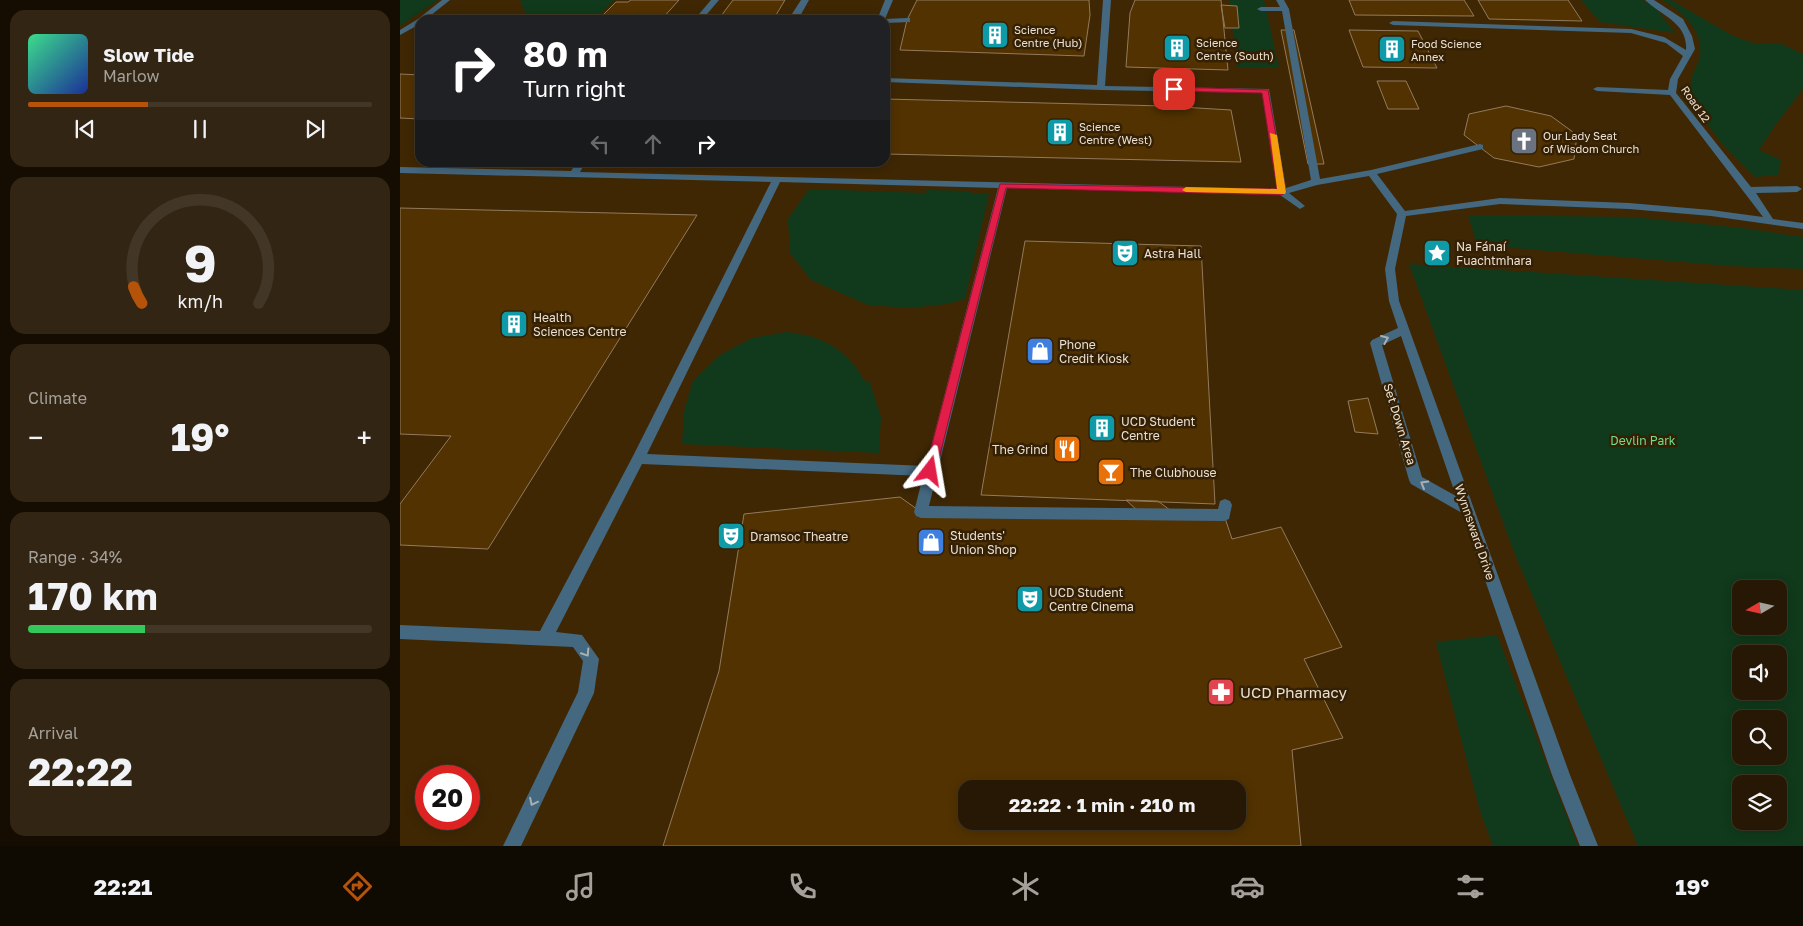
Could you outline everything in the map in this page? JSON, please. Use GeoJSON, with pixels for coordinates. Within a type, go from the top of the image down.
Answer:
{"type":"FeatureCollection","features":[{"type":"Feature","properties":{"kind":"street"},"geometry":{"type":"LineString","coordinates":[[426,15],[446,0]]}},
{"type":"Feature","properties":{"kind":"street"},"geometry":{"type":"LineString","coordinates":[[702,15],[715,0]]}},
{"type":"Feature","properties":{"kind":"street"},"geometry":{"type":"LineString","coordinates":[[797,15],[805,0]]}},
{"type":"Feature","properties":{"kind":"street"},"geometry":{"type":"LineString","coordinates":[[883,15],[889,0]]}},
{"type":"Feature","properties":{"kind":"street"},"geometry":{"type":"LineString","coordinates":[[1101,88],[1107,0]]}},
{"type":"Feature","properties":{"kind":"street"},"geometry":{"type":"LineString","coordinates":[[1280,0],[1285,9],[1316,182]]}},
{"type":"Feature","properties":{"kind":"street"},"geometry":{"type":"LineString","coordinates":[[1393,23],[1631,31],[1660,37],[1677,44],[1688,56],[1691,49],[1688,36],[1680,21],[1649,0]]}},
{"type":"Feature","properties":{"kind":"street"},"geometry":{"type":"LineString","coordinates":[[1261,9],[1285,9]]}},
{"type":"Feature","properties":{"kind":"street"},"geometry":{"type":"LineString","coordinates":[[890,21],[907,20]]}},
{"type":"Feature","properties":{"kind":"street"},"geometry":{"type":"LineString","coordinates":[[400,33],[415,23]]}},
{"type":"Feature","properties":{"kind":"street","name":"Road 12"},"geometry":{"type":"LineString","coordinates":[[1688,56],[1674,79],[1672,93],[1765,211],[1770,222]]}},
{"type":"Feature","properties":{"kind":"street"},"geometry":{"type":"LineString","coordinates":[[890,80],[1101,88],[1266,91],[1282,192],[1300,206]]}},
{"type":"Feature","properties":{"kind":"street"},"geometry":{"type":"LineString","coordinates":[[1596,89],[1672,93]]}},
{"type":"Feature","properties":{"kind":"street"},"geometry":{"type":"LineString","coordinates":[[400,170],[1282,192],[1316,182],[1371,173],[1480,147]]}},
{"type":"Feature","properties":{"kind":"street"},"geometry":{"type":"LineString","coordinates":[[573,174],[578,167]]}},
{"type":"Feature","properties":{"kind":"street"},"geometry":{"type":"LineString","coordinates":[[1371,173],[1402,214],[1500,201],[1629,206],[1711,213],[1803,226]]}},
{"type":"Feature","properties":{"kind":"street"},"geometry":{"type":"LineString","coordinates":[[544,639],[638,459],[777,179]]}},
{"type":"Feature","properties":{"kind":"street"},"geometry":{"type":"LineString","coordinates":[[1003,186],[920,512],[1224,515],[1225,505]]}},
{"type":"Feature","properties":{"kind":"street"},"geometry":{"type":"LineString","coordinates":[[1748,190],[1797,189]]}},
{"type":"Feature","properties":{"kind":"street","name":"Wynnsward Drive"},"geometry":{"type":"LineString","coordinates":[[1402,214],[1390,269],[1394,300],[1466,509],[1561,775],[1589,846]]}},
{"type":"Feature","properties":{"kind":"street","name":"Set Down Area"},"geometry":{"type":"LineString","coordinates":[[1404,330],[1376,343],[1416,480],[1466,509]]}},
{"type":"Feature","properties":{"kind":"street"},"geometry":{"type":"LineString","coordinates":[[638,459],[930,471]]}},
{"type":"Feature","properties":{"kind":"street"},"geometry":{"type":"LineString","coordinates":[[400,632],[578,640],[591,659],[586,693],[512,846]]}},
{"type":"Feature","properties":{"kind":"shaded area"},"geometry":{"type":"Polygon","coordinates":[[[400,0],[1803,0],[1803,846],[400,846],[400,0]]]}},
{"type":"Feature","properties":{"kind":"green space"},"geometry":{"type":"Polygon","coordinates":[[[400,0],[438,0],[415,15],[400,26],[400,0]]]}},
{"type":"Feature","properties":{"kind":"green space"},"geometry":{"type":"Polygon","coordinates":[[[520,0],[615,0],[598,15],[526,15],[520,0]]]}},
{"type":"Feature","properties":{"kind":"green space"},"geometry":{"type":"Polygon","coordinates":[[[1229,0],[1264,0],[1279,68],[1237,68],[1229,0]]]}},
{"type":"Feature","properties":{"kind":"green space"},"geometry":{"type":"Polygon","coordinates":[[[1581,0],[1642,0],[1655,7],[1675,33],[1600,22],[1581,0]]]}},
{"type":"Feature","properties":{"kind":"green space"},"geometry":{"type":"Polygon","coordinates":[[[1663,0],[1671,0],[1733,36],[1756,44],[1779,43],[1803,54],[1803,89],[1759,150],[1781,160],[1778,175],[1755,177],[1723,145],[1689,99],[1691,80],[1700,54],[1698,37],[1690,22],[1663,0]]]}},
{"type":"Feature","properties":{"kind":"green space"},"geometry":{"type":"Polygon","coordinates":[[[809,189],[925,193],[926,190],[971,191],[971,194],[989,194],[965,299],[947,304],[910,308],[868,305],[811,280],[790,253],[788,219],[809,189]]]}},
{"type":"Feature","properties":{"kind":"green space"},"geometry":{"type":"Polygon","coordinates":[[[1468,215],[1633,217],[1743,228],[1803,237],[1803,269],[1730,266],[1477,245],[1468,215]]]}},
{"type":"Feature","properties":{"kind":"green space","name":"Devlin Park"},"geometry":{"type":"Polygon","coordinates":[[[1409,264],[1803,290],[1803,846],[1638,846],[1514,552],[1409,264]]]}},
{"type":"Feature","properties":{"kind":"green space"},"geometry":{"type":"Polygon","coordinates":[[[787,332],[812,337],[833,346],[851,361],[865,382],[869,380],[881,417],[879,453],[682,444],[684,411],[693,381],[720,355],[752,338],[787,332]]]}},
{"type":"Feature","properties":{"kind":"green space"},"geometry":{"type":"Polygon","coordinates":[[[1497,635],[1578,846],[1493,846],[1480,811],[1436,642],[1497,635]]]}},
{"type":"Feature","properties":{"kind":"building"},"geometry":{"type":"Polygon","coordinates":[[[631,0],[679,0],[666,15],[603,15],[616,2],[628,2],[631,0]]]}},
{"type":"Feature","properties":{"kind":"building"},"geometry":{"type":"Polygon","coordinates":[[[733,0],[785,0],[776,15],[722,15],[733,0]]]}},
{"type":"Feature","properties":{"kind":"building","name":"Science Centre (Hub)"},"geometry":{"type":"Polygon","coordinates":[[[917,0],[1089,0],[1090,15],[1084,56],[900,50],[907,20],[917,0]]]}},
{"type":"Feature","properties":{"kind":"building","name":"Science Centre (South)"},"geometry":{"type":"Polygon","coordinates":[[[1135,0],[1221,0],[1228,70],[1126,67],[1130,13],[1135,0]]]}},
{"type":"Feature","properties":{"kind":"building"},"geometry":{"type":"Polygon","coordinates":[[[1349,0],[1464,0],[1474,16],[1355,15],[1349,0]]]}},
{"type":"Feature","properties":{"kind":"building"},"geometry":{"type":"Polygon","coordinates":[[[1478,0],[1568,0],[1582,21],[1489,19],[1478,0]]]}},
{"type":"Feature","properties":{"kind":"building"},"geometry":{"type":"Polygon","coordinates":[[[1221,5],[1237,6],[1239,28],[1225,28],[1221,5]]]}},
{"type":"Feature","properties":{"kind":"building"},"geometry":{"type":"Polygon","coordinates":[[[1281,30],[1294,30],[1324,164],[1308,164],[1281,30]]]}},
{"type":"Feature","properties":{"kind":"building","name":"Food Science Annex"},"geometry":{"type":"Polygon","coordinates":[[[1349,30],[1418,31],[1437,68],[1363,67],[1349,30]]]}},
{"type":"Feature","properties":{"kind":"building"},"geometry":{"type":"Polygon","coordinates":[[[400,74],[415,75],[415,119],[400,118],[400,74]]]}},
{"type":"Feature","properties":{"kind":"building"},"geometry":{"type":"Polygon","coordinates":[[[1377,81],[1406,81],[1419,109],[1388,109],[1377,81]]]}},
{"type":"Feature","properties":{"kind":"building","name":"Science Centre (West)"},"geometry":{"type":"Polygon","coordinates":[[[890,99],[1164,106],[1231,110],[1241,162],[890,154],[890,99]]]}},
{"type":"Feature","properties":{"kind":"building","name":"Our Lady Seat of Wisdom Church"},"geometry":{"type":"Polygon","coordinates":[[[1506,106],[1551,116],[1577,135],[1574,159],[1539,167],[1494,158],[1464,135],[1469,114],[1506,106]]]}},
{"type":"Feature","properties":{"kind":"building","name":"Health Sciences Centre"},"geometry":{"type":"Polygon","coordinates":[[[400,208],[697,215],[488,549],[400,545],[400,504],[451,436],[400,434],[400,208]]]}},
{"type":"Feature","properties":{"kind":"building","name":"UCD Student Centre"},"geometry":{"type":"Polygon","coordinates":[[[1025,241],[1201,246],[1215,504],[981,495],[1025,241]]]}},
{"type":"Feature","properties":{"kind":"building"},"geometry":{"type":"Polygon","coordinates":[[[1368,398],[1378,434],[1355,432],[1348,401],[1368,398]]]}},
{"type":"Feature","properties":{"kind":"building"},"geometry":{"type":"Polygon","coordinates":[[[900,497],[921,512],[1141,514],[1126,500],[1158,501],[1175,514],[1224,515],[1232,539],[1281,527],[1342,647],[1304,659],[1343,738],[1292,750],[1301,846],[663,846],[719,671],[744,514],[900,497]]]}},
{"type":"Feature","properties":{"kind":"slow traffic"},"geometry":{"type":"LineString","coordinates":[[1186,190],[1282,192],[1273,135]]}},
{"type":"Feature","properties":{"kind":"place","name":"Science Centre (Hub)"},"geometry":{"type":"Point","coordinates":[995,35]}},
{"type":"Feature","properties":{"kind":"place","name":"Science Centre (South)"},"geometry":{"type":"Point","coordinates":[1177,48]}},
{"type":"Feature","properties":{"kind":"place","name":"Food Science Annex"},"geometry":{"type":"Point","coordinates":[1392,49]}},
{"type":"Feature","properties":{"kind":"place","name":"Science Centre (West)"},"geometry":{"type":"Point","coordinates":[1060,132]}},
{"type":"Feature","properties":{"kind":"place","name":"Our Lady Seat of Wisdom Church"},"geometry":{"type":"Point","coordinates":[1524,141]}},
{"type":"Feature","properties":{"kind":"place","name":"Astra Hall"},"geometry":{"type":"Point","coordinates":[1125,253]}},
{"type":"Feature","properties":{"kind":"place","name":"Na Fánaí Fuachtmhara"},"geometry":{"type":"Point","coordinates":[1437,253]}},
{"type":"Feature","properties":{"kind":"place","name":"Health Sciences Centre"},"geometry":{"type":"Point","coordinates":[514,324]}},
{"type":"Feature","properties":{"kind":"place","name":"Phone Credit Kiosk"},"geometry":{"type":"Point","coordinates":[1040,351]}},
{"type":"Feature","properties":{"kind":"place","name":"UCD Student Centre"},"geometry":{"type":"Point","coordinates":[1102,428]}},
{"type":"Feature","properties":{"kind":"place","name":"The Grind"},"geometry":{"type":"Point","coordinates":[1067,449]}},
{"type":"Feature","properties":{"kind":"place","name":"The Clubhouse"},"geometry":{"type":"Point","coordinates":[1111,472]}},
{"type":"Feature","properties":{"kind":"place","name":"Dramsoc Theatre"},"geometry":{"type":"Point","coordinates":[731,536]}},
{"type":"Feature","properties":{"kind":"place","name":"Students' Union Shop"},"geometry":{"type":"Point","coordinates":[931,542]}},
{"type":"Feature","properties":{"kind":"place","name":"UCD Student Centre Cinema"},"geometry":{"type":"Point","coordinates":[1030,599]}},
{"type":"Feature","properties":{"kind":"place","name":"UCD Pharmacy"},"geometry":{"type":"Point","coordinates":[1221,692]}},
{"type":"Feature","properties":{"kind":"route"},"geometry":{"type":"LineString","coordinates":[[930,471],[1003,186],[1282,192],[1266,91],[1174,89]]}}]}
